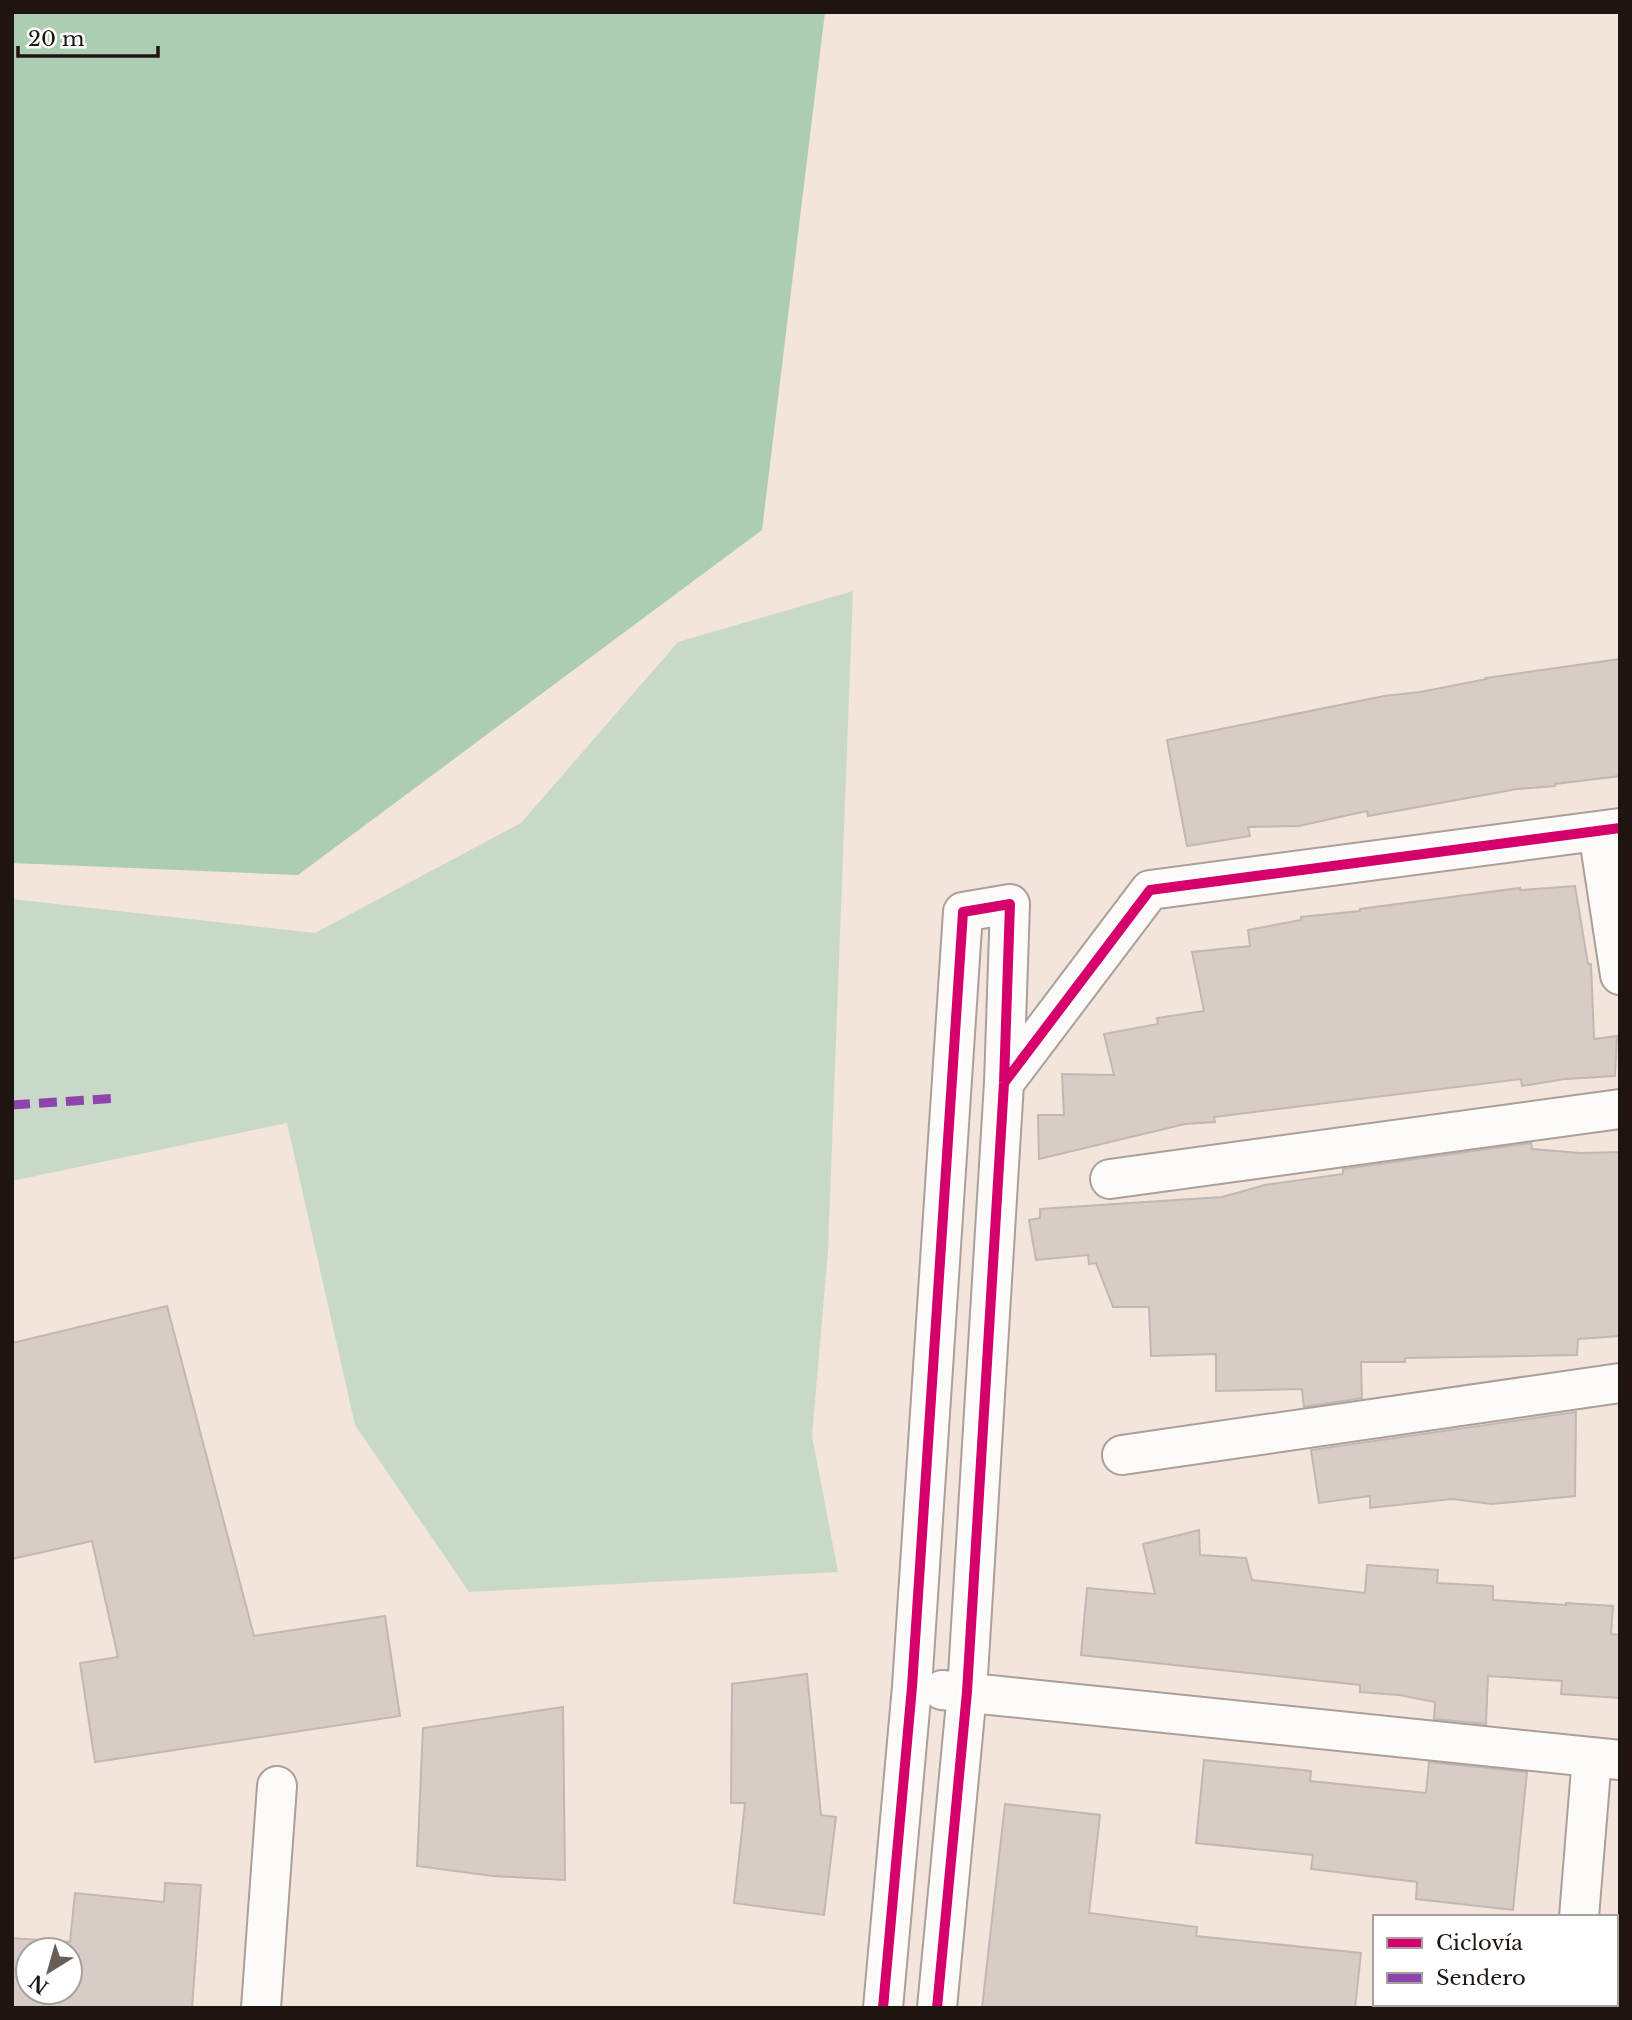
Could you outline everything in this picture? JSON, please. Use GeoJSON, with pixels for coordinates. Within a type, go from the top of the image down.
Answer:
{"type":"FeatureCollection","features":[{"type":"Feature","properties":{"kind":"street"},"geometry":{"type":"LineString","coordinates":[[1004,1083],[1150,890],[1609,829],[1620,975]]}},
{"type":"Feature","properties":{"kind":"street"},"geometry":{"type":"LineString","coordinates":[[883,2008],[912,1687],[962,912],[1010,904],[1004,1083],[967,1692],[937,2008]]}},
{"type":"Feature","properties":{"kind":"street"},"geometry":{"type":"LineString","coordinates":[[1110,1179],[1620,1109]]}},
{"type":"Feature","properties":{"kind":"street"},"geometry":{"type":"LineString","coordinates":[[1122,1455],[1620,1384]]}},
{"type":"Feature","properties":{"kind":"street"},"geometry":{"type":"LineString","coordinates":[[912,1687],[1606,1758],[1579,1915]]}},
{"type":"Feature","properties":{"kind":"street"},"geometry":{"type":"LineString","coordinates":[[261,2008],[277,1786]]}},
{"type":"Feature","properties":{"kind":"green space"},"geometry":{"type":"Polygon","coordinates":[[[12,12],[825,12],[762,530],[298,875],[12,863],[12,12]]]}},
{"type":"Feature","properties":{"kind":"green space"},"geometry":{"type":"Polygon","coordinates":[[[853,591],[828,1251],[812,1436],[838,1572],[469,1592],[355,1425],[287,1123],[12,1181],[12,899],[315,933],[521,823],[678,642],[853,591]]]}},
{"type":"Feature","properties":{"kind":"building"},"geometry":{"type":"Polygon","coordinates":[[[1620,659],[1620,776],[1517,789],[1368,816],[1367,811],[1299,826],[1248,827],[1250,836],[1187,846],[1167,740],[1384,696],[1620,659]]]}},
{"type":"Feature","properties":{"kind":"building"},"geometry":{"type":"Polygon","coordinates":[[[1575,886],[1588,964],[1591,964],[1594,1039],[1617,1036],[1615,1076],[1565,1079],[1522,1086],[1521,1079],[1214,1117],[1215,1122],[1185,1124],[1039,1159],[1038,1115],[1064,1115],[1062,1074],[1114,1075],[1104,1034],[1158,1024],[1157,1018],[1204,1011],[1192,952],[1250,946],[1248,930],[1301,920],[1301,917],[1520,888],[1575,886]]]}},
{"type":"Feature","properties":{"kind":"building"},"geometry":{"type":"Polygon","coordinates":[[[1531,1143],[1532,1149],[1580,1153],[1620,1152],[1620,1336],[1578,1339],[1577,1355],[1405,1358],[1405,1362],[1361,1362],[1362,1398],[1304,1407],[1302,1389],[1216,1391],[1216,1354],[1151,1356],[1149,1307],[1113,1307],[1096,1263],[1089,1264],[1088,1255],[1036,1260],[1029,1220],[1040,1218],[1040,1209],[1222,1197],[1265,1185],[1343,1174],[1343,1169],[1531,1143]]]}},
{"type":"Feature","properties":{"kind":"building"},"geometry":{"type":"Polygon","coordinates":[[[167,1306],[254,1636],[385,1616],[400,1716],[95,1762],[80,1663],[118,1657],[92,1541],[12,1559],[12,1343],[167,1306]]]}},
{"type":"Feature","properties":{"kind":"building"},"geometry":{"type":"Polygon","coordinates":[[[1576,1412],[1575,1496],[1492,1504],[1452,1499],[1370,1508],[1370,1496],[1319,1503],[1311,1450],[1576,1412]]]}},
{"type":"Feature","properties":{"kind":"building"},"geometry":{"type":"Polygon","coordinates":[[[1199,1530],[1200,1555],[1246,1558],[1252,1580],[1365,1593],[1367,1565],[1438,1570],[1437,1583],[1493,1586],[1493,1600],[1613,1606],[1611,1634],[1620,1635],[1620,1698],[1561,1694],[1562,1681],[1488,1676],[1486,1724],[1434,1719],[1435,1702],[1399,1695],[1360,1692],[1360,1685],[1081,1655],[1087,1588],[1155,1594],[1143,1544],[1199,1530]]]}},
{"type":"Feature","properties":{"kind":"building"},"geometry":{"type":"Polygon","coordinates":[[[807,1674],[821,1815],[836,1817],[824,1915],[734,1903],[745,1803],[731,1803],[732,1684],[807,1674]]]}},
{"type":"Feature","properties":{"kind":"building"},"geometry":{"type":"Polygon","coordinates":[[[563,1707],[565,1880],[493,1876],[417,1866],[423,1728],[563,1707]]]}},
{"type":"Feature","properties":{"kind":"building"},"geometry":{"type":"Polygon","coordinates":[[[1204,1760],[1311,1771],[1310,1781],[1426,1793],[1429,1762],[1527,1772],[1513,1910],[1416,1899],[1417,1882],[1311,1869],[1313,1855],[1196,1843],[1204,1760]]]}},
{"type":"Feature","properties":{"kind":"building"},"geometry":{"type":"Polygon","coordinates":[[[1005,1804],[1100,1815],[1089,1913],[1197,1927],[1196,1936],[1361,1953],[1355,2008],[982,2008],[1005,1804]]]}},
{"type":"Feature","properties":{"kind":"building"},"geometry":{"type":"Polygon","coordinates":[[[165,1883],[201,1885],[192,2008],[12,2008],[12,1938],[14,2006],[84,2006],[84,1936],[71,1936],[75,1893],[164,1902],[165,1883]]]}},
{"type":"Feature","properties":{"kind":"marked path"},"geometry":{"type":"LineString","coordinates":[[12,1105],[118,1098]]}},
{"type":"Feature","properties":{"kind":"cycle path"},"geometry":{"type":"LineString","coordinates":[[1004,1083],[1150,890],[1620,828]]}},
{"type":"Feature","properties":{"kind":"cycle path"},"geometry":{"type":"LineString","coordinates":[[883,2008],[912,1687],[963,912],[1010,904],[1004,1083],[967,1692],[937,2008]]}}]}
